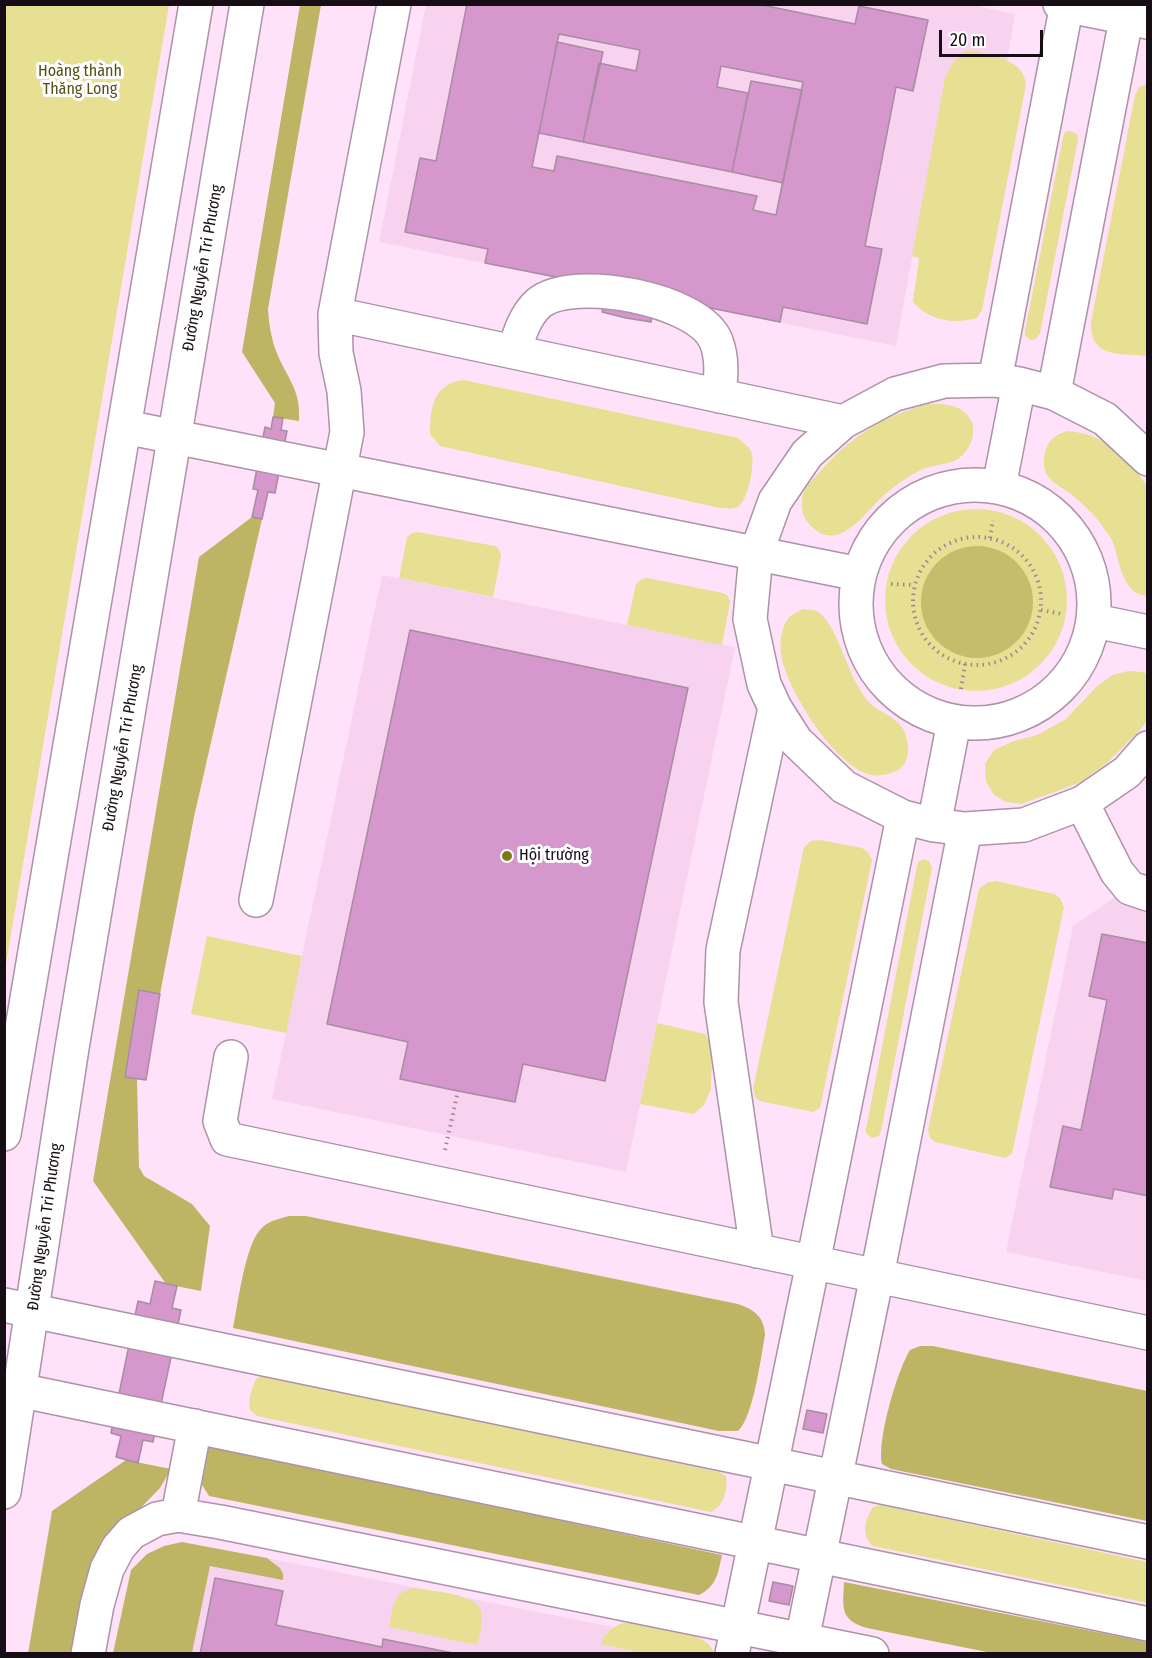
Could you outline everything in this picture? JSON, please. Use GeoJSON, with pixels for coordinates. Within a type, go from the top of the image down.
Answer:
{"type":"FeatureCollection","features":[{"type":"Feature","properties":{"kind":"street"},"geometry":{"type":"LineString","coordinates":[[4,1134],[196,4]]}},
{"type":"Feature","properties":{"kind":"street","name":"Đường Nguyễn Tri Phương"},"geometry":{"type":"LineString","coordinates":[[4,1492],[19,1308],[72,1048],[247,4]]}},
{"type":"Feature","properties":{"kind":"street"},"geometry":{"type":"LineString","coordinates":[[256,900],[347,432],[344,391],[336,353],[335,314],[394,4]]}},
{"type":"Feature","properties":{"kind":"street"},"geometry":{"type":"LineString","coordinates":[[999,487],[1007,382],[1065,5],[1134,15],[1054,393]]}},
{"type":"Feature","properties":{"kind":"street"},"geometry":{"type":"LineString","coordinates":[[514,352],[522,326],[540,303],[565,291],[630,294],[667,304],[696,318],[716,339],[722,368],[719,396]]}},
{"type":"Feature","properties":{"kind":"street"},"geometry":{"type":"LineString","coordinates":[[335,314],[843,422]]}},
{"type":"Feature","properties":{"kind":"street"},"geometry":{"type":"LineString","coordinates":[[1148,459],[1105,420],[1054,393],[1007,382],[944,381],[895,394],[843,422],[807,454],[775,501],[756,554],[750,620],[764,684],[775,708],[796,741],[844,787],[934,824],[1023,825],[1082,803],[1127,772],[1148,748]]}},
{"type":"Feature","properties":{"kind":"street"},"geometry":{"type":"LineString","coordinates":[[125,427],[859,574]]}},
{"type":"Feature","properties":{"kind":"street"},"geometry":{"type":"LineString","coordinates":[[972,485],[999,487],[1036,501],[1064,523],[1083,552],[1094,586],[1095,621],[1083,658],[1060,689],[1029,711],[993,723],[954,722],[917,709],[886,684],[865,651],[856,613],[859,574],[871,545],[889,521],[913,502],[942,490],[972,485]]}},
{"type":"Feature","properties":{"kind":"street"},"geometry":{"type":"LineString","coordinates":[[1095,621],[1148,632]]}},
{"type":"Feature","properties":{"kind":"street"},"geometry":{"type":"LineString","coordinates":[[757,1251],[721,1002],[723,950],[775,708]]}},
{"type":"Feature","properties":{"kind":"street"},"geometry":{"type":"LineString","coordinates":[[800,1647],[877,1276],[934,824],[954,722]]}},
{"type":"Feature","properties":{"kind":"street"},"geometry":{"type":"LineString","coordinates":[[1082,803],[1117,872],[1130,888],[1148,894]]}},
{"type":"Feature","properties":{"kind":"street"},"geometry":{"type":"LineString","coordinates":[[734,1640],[813,1263],[934,824]]}},
{"type":"Feature","properties":{"kind":"street"},"geometry":{"type":"LineString","coordinates":[[231,1057],[220,1121],[227,1139],[1148,1333]]}},
{"type":"Feature","properties":{"kind":"street"},"geometry":{"type":"LineString","coordinates":[[19,1308],[1148,1542]]}},
{"type":"Feature","properties":{"kind":"street"},"geometry":{"type":"LineString","coordinates":[[12,1389],[1148,1624]]}},
{"type":"Feature","properties":{"kind":"street"},"geometry":{"type":"LineString","coordinates":[[178,1515],[195,1426]]}},
{"type":"Feature","properties":{"kind":"street"},"geometry":{"type":"LineString","coordinates":[[88,1653],[97,1605],[107,1569],[118,1548],[131,1533],[157,1520],[178,1515],[220,1522],[734,1640],[872,1653]]}},
{"type":"Feature","properties":{"kind":"path"},"geometry":{"type":"LineString","coordinates":[[970,537],[990,538],[1008,545],[1023,556],[1035,572],[1041,591],[1041,610],[1035,630],[1023,647],[1006,659],[986,665],[965,664],[945,657],[929,644],[918,626],[913,606],[914,585],[922,567],[935,552],[951,542],[970,537]]}},
{"type":"Feature","properties":{"kind":"path"},"geometry":{"type":"LineString","coordinates":[[448,1136],[458,1091]]}},
{"type":"Feature","properties":{"kind":"shaded area"},"geometry":{"type":"Polygon","coordinates":[[[967,4],[1015,14],[1007,61],[970,50],[964,52],[945,78],[896,346],[379,242],[426,5],[967,4]]]}},
{"type":"Feature","properties":{"kind":"shaded area"},"geometry":{"type":"Polygon","coordinates":[[[300,5],[321,5],[268,309],[274,346],[296,392],[299,421],[273,417],[275,403],[242,352],[300,5]]]}},
{"type":"Feature","properties":{"kind":"shaded area"},"geometry":{"type":"Polygon","coordinates":[[[252,517],[262,519],[194,817],[160,994],[139,991],[125,1076],[137,1079],[139,1167],[144,1176],[192,1204],[210,1226],[201,1291],[166,1284],[93,1181],[199,557],[252,517]]]}},
{"type":"Feature","properties":{"kind":"shaded area"},"geometry":{"type":"Polygon","coordinates":[[[977,546],[998,550],[1017,562],[1029,581],[1033,602],[1029,623],[1017,642],[998,654],[977,658],[956,654],[937,642],[925,623],[921,602],[925,581],[937,562],[956,550],[977,546]]]}},
{"type":"Feature","properties":{"kind":"shaded area","name":"Hội trường"},"geometry":{"type":"Polygon","coordinates":[[[382,575],[735,647],[626,1172],[272,1099],[382,575]]]}},
{"type":"Feature","properties":{"kind":"shaded area"},"geometry":{"type":"Polygon","coordinates":[[[1147,875],[1147,1281],[1006,1252],[1073,926],[1147,875]]]}},
{"type":"Feature","properties":{"kind":"shaded area"},"geometry":{"type":"Polygon","coordinates":[[[289,1216],[306,1216],[744,1306],[758,1315],[763,1323],[765,1335],[756,1386],[748,1414],[738,1431],[719,1431],[233,1328],[246,1262],[255,1238],[266,1224],[289,1216]]]}},
{"type":"Feature","properties":{"kind":"shaded area"},"geometry":{"type":"Polygon","coordinates":[[[920,1346],[933,1346],[1147,1391],[1147,1521],[891,1469],[882,1464],[882,1439],[894,1389],[910,1350],[920,1346]]]}},
{"type":"Feature","properties":{"kind":"shaded area"},"geometry":{"type":"Polygon","coordinates":[[[205,1444],[722,1555],[716,1578],[710,1587],[699,1595],[209,1496],[202,1485],[205,1444]]]}},
{"type":"Feature","properties":{"kind":"shaded area"},"geometry":{"type":"Polygon","coordinates":[[[126,1460],[171,1469],[160,1488],[131,1518],[75,1653],[28,1654],[52,1511],[126,1460]]]}},
{"type":"Feature","properties":{"kind":"shaded area"},"geometry":{"type":"Polygon","coordinates":[[[182,1542],[267,1558],[280,1568],[283,1580],[210,1566],[192,1653],[113,1653],[131,1570],[147,1554],[164,1546],[182,1542]]]}},
{"type":"Feature","properties":{"kind":"shaded area"},"geometry":{"type":"Polygon","coordinates":[[[267,1558],[613,1627],[607,1632],[601,1644],[641,1653],[192,1654],[210,1566],[275,1563],[267,1558]]]}},
{"type":"Feature","properties":{"kind":"shaded area"},"geometry":{"type":"Polygon","coordinates":[[[844,1582],[1147,1642],[1147,1653],[992,1653],[867,1628],[847,1617],[843,1605],[844,1582]]]}},
{"type":"Feature","properties":{"kind":"green space","name":"Hoàng thành Thăng Long"},"geometry":{"type":"Polygon","coordinates":[[[4,5],[169,5],[5,970],[4,970],[4,5]]]}},
{"type":"Feature","properties":{"kind":"green space"},"geometry":{"type":"Polygon","coordinates":[[[970,50],[1013,64],[1024,76],[1026,85],[982,310],[977,318],[950,321],[926,313],[913,302],[919,258],[912,256],[945,78],[955,61],[970,50]]]}},
{"type":"Feature","properties":{"kind":"green space"},"geometry":{"type":"Polygon","coordinates":[[[1148,84],[1147,356],[1117,354],[1101,348],[1092,334],[1091,322],[1135,95],[1139,87],[1148,84]]]}},
{"type":"Feature","properties":{"kind":"green space"},"geometry":{"type":"Polygon","coordinates":[[[1070,131],[1077,134],[1078,140],[1040,333],[1036,339],[1031,340],[1025,336],[1025,331],[1063,137],[1065,132],[1070,131]]]}},
{"type":"Feature","properties":{"kind":"green space"},"geometry":{"type":"Polygon","coordinates":[[[464,380],[738,438],[748,447],[752,456],[752,471],[745,496],[737,507],[720,508],[440,446],[430,434],[433,406],[440,391],[454,382],[464,380]]]}},
{"type":"Feature","properties":{"kind":"green space"},"geometry":{"type":"Polygon","coordinates":[[[929,404],[957,408],[970,419],[973,429],[972,440],[958,459],[923,469],[907,478],[882,497],[858,522],[839,534],[830,535],[819,532],[809,524],[802,510],[804,491],[834,457],[871,428],[898,414],[929,404]]]}},
{"type":"Feature","properties":{"kind":"green space"},"geometry":{"type":"Polygon","coordinates":[[[1067,431],[1092,436],[1113,448],[1132,465],[1147,486],[1147,596],[1138,594],[1126,582],[1111,538],[1096,518],[1071,494],[1052,481],[1047,474],[1044,463],[1048,444],[1053,438],[1067,431]]]}},
{"type":"Feature","properties":{"kind":"green space"},"geometry":{"type":"Polygon","coordinates":[[[976,509],[1011,516],[1026,524],[1040,536],[1052,550],[1060,565],[1067,600],[1060,635],[1052,650],[1040,664],[1026,676],[1011,684],[976,691],[941,684],[926,676],[912,664],[900,650],[892,635],[885,600],[892,565],[900,550],[912,536],[926,524],[941,516],[976,509]]]}},
{"type":"Feature","properties":{"kind":"green space"},"geometry":{"type":"Polygon","coordinates":[[[418,532],[495,546],[499,549],[501,556],[493,597],[399,578],[407,537],[418,532]]]}},
{"type":"Feature","properties":{"kind":"green space"},"geometry":{"type":"Polygon","coordinates":[[[647,578],[723,593],[728,596],[730,602],[722,645],[627,625],[636,584],[647,578]]]}},
{"type":"Feature","properties":{"kind":"green space"},"geometry":{"type":"Polygon","coordinates":[[[803,609],[815,610],[823,616],[865,698],[903,729],[907,738],[908,755],[898,770],[887,774],[871,775],[857,769],[830,744],[805,711],[788,677],[780,646],[785,624],[791,616],[803,609]]]}},
{"type":"Feature","properties":{"kind":"green space"},"geometry":{"type":"Polygon","coordinates":[[[1128,671],[1147,674],[1147,720],[1107,763],[1079,783],[1021,804],[1006,802],[994,795],[986,781],[985,764],[994,750],[1014,741],[1037,735],[1066,719],[1097,686],[1113,675],[1128,671]]]}},
{"type":"Feature","properties":{"kind":"green space"},"geometry":{"type":"Polygon","coordinates":[[[820,840],[862,848],[868,852],[872,860],[820,1108],[813,1112],[760,1101],[755,1097],[753,1089],[804,847],[811,841],[820,840]]]}},
{"type":"Feature","properties":{"kind":"green space"},"geometry":{"type":"Polygon","coordinates":[[[925,859],[929,861],[932,868],[881,1131],[879,1136],[872,1138],[866,1133],[866,1129],[917,866],[919,861],[925,859]]]}},
{"type":"Feature","properties":{"kind":"green space"},"geometry":{"type":"Polygon","coordinates":[[[996,881],[1054,894],[1060,898],[1064,907],[1012,1154],[1005,1158],[935,1142],[930,1138],[928,1130],[979,889],[987,883],[996,881]]]}},
{"type":"Feature","properties":{"kind":"green space"},"geometry":{"type":"Polygon","coordinates":[[[207,936],[302,956],[286,1033],[191,1014],[207,936]]]}},
{"type":"Feature","properties":{"kind":"green space"},"geometry":{"type":"Polygon","coordinates":[[[657,1023],[705,1034],[712,1046],[711,1089],[704,1105],[694,1114],[640,1104],[657,1023]]]}},
{"type":"Feature","properties":{"kind":"green space"},"geometry":{"type":"Polygon","coordinates":[[[265,1375],[719,1472],[726,1476],[726,1492],[719,1506],[711,1512],[257,1416],[250,1410],[250,1398],[257,1378],[265,1375]]]}},
{"type":"Feature","properties":{"kind":"green space"},"geometry":{"type":"Polygon","coordinates":[[[880,1505],[1147,1562],[1147,1603],[873,1546],[866,1537],[865,1527],[873,1507],[880,1505]]]}},
{"type":"Feature","properties":{"kind":"green space"},"geometry":{"type":"Polygon","coordinates":[[[415,1588],[453,1594],[478,1605],[482,1619],[477,1645],[389,1627],[398,1596],[415,1588]]]}},
{"type":"Feature","properties":{"kind":"green space"},"geometry":{"type":"Polygon","coordinates":[[[623,1623],[666,1628],[691,1634],[709,1645],[714,1653],[641,1653],[601,1644],[609,1630],[623,1623]]]}},
{"type":"Feature","properties":{"kind":"building"},"geometry":{"type":"Polygon","coordinates":[[[467,4],[757,4],[855,24],[859,6],[928,20],[913,91],[896,87],[865,246],[882,249],[867,324],[783,307],[780,322],[656,297],[651,322],[602,312],[606,287],[485,263],[488,249],[405,232],[420,158],[436,161],[467,4]],[[559,34],[532,167],[554,171],[557,156],[757,196],[753,210],[776,215],[803,82],[721,66],[717,87],[748,93],[732,172],[583,142],[599,63],[636,71],[640,50],[559,34]]]}},
{"type":"Feature","properties":{"kind":"building"},"geometry":{"type":"Polygon","coordinates":[[[557,42],[603,52],[583,142],[539,133],[557,42]]]}},
{"type":"Feature","properties":{"kind":"building"},"geometry":{"type":"Polygon","coordinates":[[[751,81],[802,90],[783,183],[732,172],[751,81]]]}},
{"type":"Feature","properties":{"kind":"building"},"geometry":{"type":"Polygon","coordinates":[[[273,417],[283,418],[281,430],[287,431],[275,493],[268,492],[262,519],[252,517],[258,490],[253,489],[265,427],[271,429],[273,417]]]}},
{"type":"Feature","properties":{"kind":"building","name":"Hội trường"},"geometry":{"type":"Polygon","coordinates":[[[410,630],[688,688],[605,1081],[523,1064],[515,1102],[458,1091],[400,1079],[408,1042],[327,1024],[410,630]]]}},
{"type":"Feature","properties":{"kind":"building"},"geometry":{"type":"Polygon","coordinates":[[[1102,934],[1148,943],[1148,1196],[1114,1189],[1112,1199],[1050,1187],[1063,1126],[1081,1130],[1107,1000],[1089,996],[1102,934]]]}},
{"type":"Feature","properties":{"kind":"building"},"geometry":{"type":"Polygon","coordinates":[[[139,990],[160,994],[146,1080],[125,1077],[139,990]]]}},
{"type":"Feature","properties":{"kind":"building"},"geometry":{"type":"Polygon","coordinates":[[[155,1281],[177,1286],[172,1308],[181,1310],[153,1442],[143,1440],[138,1463],[116,1457],[121,1436],[111,1433],[138,1301],[150,1304],[155,1281]]]}},
{"type":"Feature","properties":{"kind":"building"},"geometry":{"type":"Polygon","coordinates":[[[807,1410],[827,1414],[823,1433],[803,1429],[807,1410]]]}},
{"type":"Feature","properties":{"kind":"building"},"geometry":{"type":"Polygon","coordinates":[[[215,1578],[283,1591],[276,1625],[382,1647],[383,1639],[458,1654],[200,1654],[215,1578]]]}},
{"type":"Feature","properties":{"kind":"building"},"geometry":{"type":"Polygon","coordinates":[[[773,1582],[793,1586],[789,1605],[769,1601],[773,1582]]]}},
{"type":"Feature","properties":{"kind":"place","name":"Hội trường"},"geometry":{"type":"Point","coordinates":[507,856]}}]}
